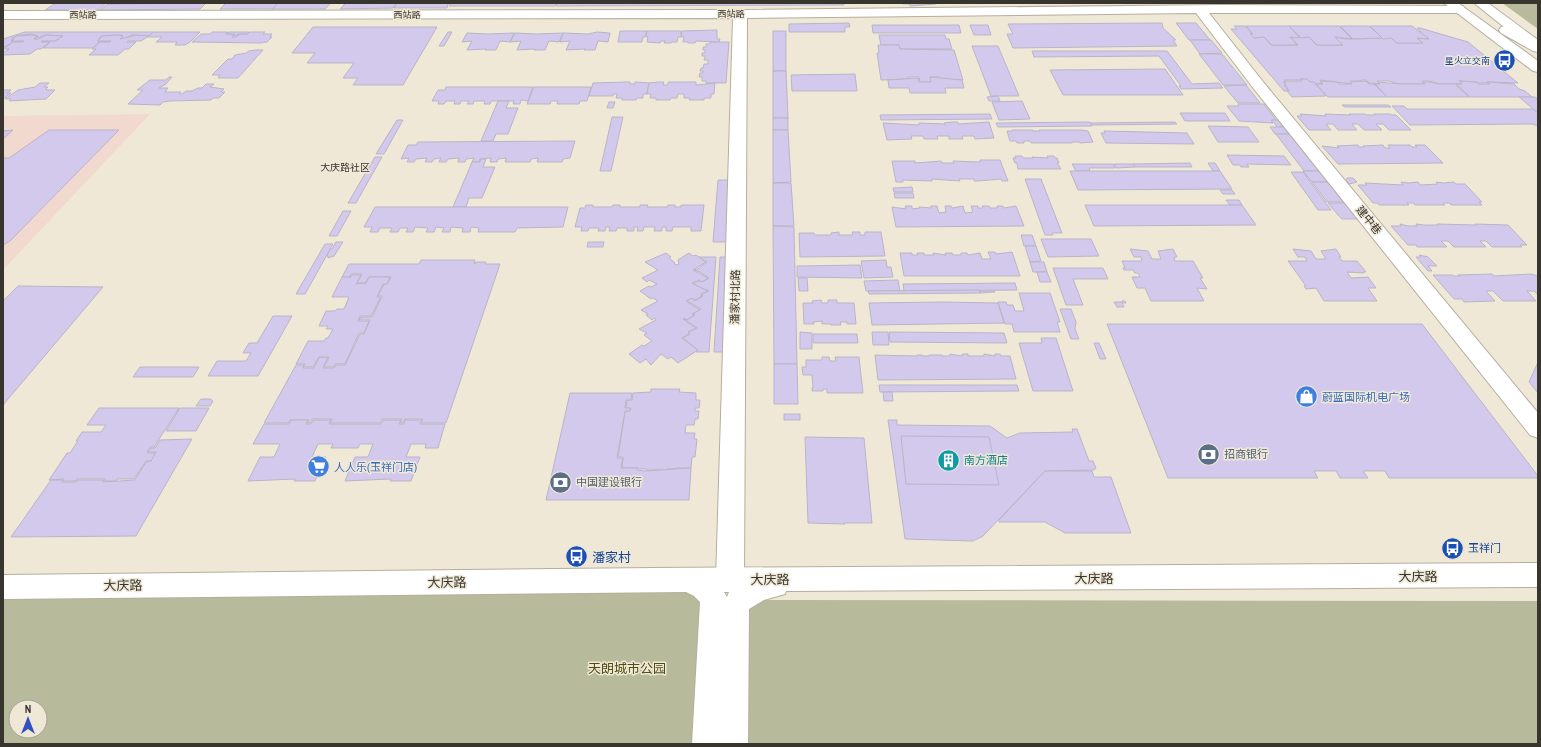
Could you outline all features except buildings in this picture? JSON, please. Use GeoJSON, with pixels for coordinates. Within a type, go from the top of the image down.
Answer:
{"type":"FeatureCollection","features":[{"type":"Feature","properties":{"kind":"street"},"geometry":{"type":"LineString","coordinates":[[3,14],[18,3]]}},
{"type":"Feature","properties":{"kind":"street"},"geometry":{"type":"LineString","coordinates":[[1458,5],[1480,9],[1538,47]]}},
{"type":"Feature","properties":{"kind":"street"},"geometry":{"type":"LineString","coordinates":[[1458,5],[1488,32],[1538,68]]}},
{"type":"Feature","properties":{"kind":"street","name":"西站路"},"geometry":{"type":"LineString","coordinates":[[3,14],[740,14],[1458,5]]}},
{"type":"Feature","properties":{"kind":"street","name":"建中巷"},"geometry":{"type":"LineString","coordinates":[[1211,7],[1259,86],[1538,429]]}},
{"type":"Feature","properties":{"kind":"street"},"geometry":{"type":"LineString","coordinates":[[1480,9],[1538,59]]}},
{"type":"Feature","properties":{"kind":"street","name":"潘家村北路"},"geometry":{"type":"LineString","coordinates":[[730,580],[740,14]]}},
{"type":"Feature","properties":{"kind":"street"},"geometry":{"type":"LineString","coordinates":[[1488,32],[1513,61],[1538,80]]}},
{"type":"Feature","properties":{"kind":"street","name":"大庆路"},"geometry":{"type":"LineString","coordinates":[[3,587],[653,580],[689,581],[798,579],[1538,575]]}},
{"type":"Feature","properties":{"kind":"street"},"geometry":{"type":"LineString","coordinates":[[732,744],[735,609],[739,600],[758,589],[798,579]]}},
{"type":"Feature","properties":{"kind":"street"},"geometry":{"type":"LineString","coordinates":[[689,581],[708,590],[714,599],[708,744]]}},
{"type":"Feature","properties":{"kind":"shaded area"},"geometry":{"type":"Polygon","coordinates":[[[150,114],[3,270],[3,116],[150,114]]]}},
{"type":"Feature","properties":{"kind":"green space"},"geometry":{"type":"Polygon","coordinates":[[[1502,3],[1538,3],[1538,29],[1502,3]]]}},
{"type":"Feature","properties":{"kind":"green space","name":"天朗城市公园"},"geometry":{"type":"Polygon","coordinates":[[[696,591],[739,600],[1538,601],[1538,744],[3,744],[3,598],[696,591]]]}},
{"type":"Feature","properties":{"kind":"place","name":"星火立交南"},"geometry":{"type":"Point","coordinates":[1505,61]}},
{"type":"Feature","properties":{"kind":"place","name":"蔚蓝国际机电广场"},"geometry":{"type":"Point","coordinates":[1307,397]}},
{"type":"Feature","properties":{"kind":"place","name":"招商银行"},"geometry":{"type":"Point","coordinates":[1209,454]}},
{"type":"Feature","properties":{"kind":"place","name":"南方酒店"},"geometry":{"type":"Point","coordinates":[949,460]}},
{"type":"Feature","properties":{"kind":"place","name":"人人乐(玉祥门店)"},"geometry":{"type":"Point","coordinates":[319,467]}},
{"type":"Feature","properties":{"kind":"place","name":"中国建设银行"},"geometry":{"type":"Point","coordinates":[560,482]}},
{"type":"Feature","properties":{"kind":"place","name":"玉祥门"},"geometry":{"type":"Point","coordinates":[1452,548]}},
{"type":"Feature","properties":{"kind":"place","name":"潘家村"},"geometry":{"type":"Point","coordinates":[576,557]}},
{"type":"Feature","properties":{"kind":"district","name":"大庆路社区"},"geometry":{"type":"Point","coordinates":[345,167]}}]}
